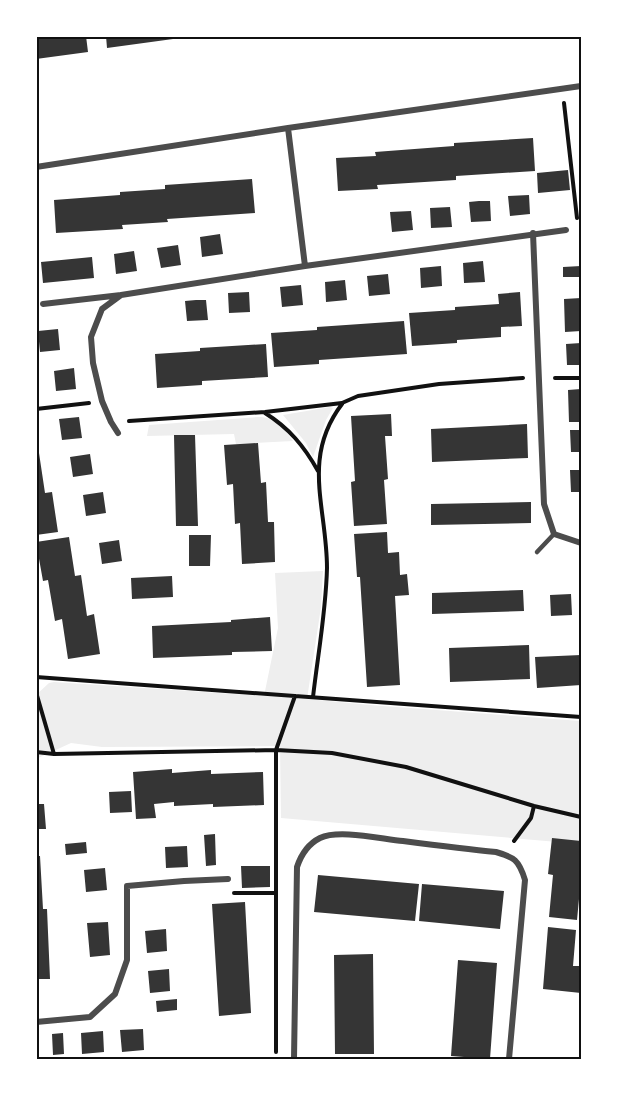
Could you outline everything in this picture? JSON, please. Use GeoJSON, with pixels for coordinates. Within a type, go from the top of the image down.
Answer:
{"type":"FeatureCollection","features":[{"type":"Feature","properties":{"kind":"street"},"geometry":{"type":"LineString","coordinates":[[36,167],[581,86]]}},
{"type":"Feature","properties":{"kind":"street"},"geometry":{"type":"LineString","coordinates":[[288,128],[305,266]]}},
{"type":"Feature","properties":{"kind":"street"},"geometry":{"type":"LineString","coordinates":[[43,304],[121,295],[305,266],[566,230]]}},
{"type":"Feature","properties":{"kind":"street"},"geometry":{"type":"LineString","coordinates":[[533,233],[544,504],[554,534],[581,543]]}},
{"type":"Feature","properties":{"kind":"street"},"geometry":{"type":"LineString","coordinates":[[118,434],[102,401],[93,363],[91,337],[102,309],[121,295]]}},
{"type":"Feature","properties":{"kind":"street"},"geometry":{"type":"LineString","coordinates":[[294,1059],[297,867],[307,848],[321,837],[346,834],[496,852],[510,856],[519,863],[525,880],[509,1059]]}},
{"type":"Feature","properties":{"kind":"street"},"geometry":{"type":"LineString","coordinates":[[36,1022],[90,1017],[115,994],[127,960],[127,886],[228,879]]}},
{"type":"Feature","properties":{"kind":"lane"},"geometry":{"type":"LineString","coordinates":[[537,552],[554,534]]}},
{"type":"Feature","properties":{"kind":"path"},"geometry":{"type":"LineString","coordinates":[[562,89],[578,228]]}},
{"type":"Feature","properties":{"kind":"path"},"geometry":{"type":"LineString","coordinates":[[111,422],[265,412],[342,403],[358,396],[439,384],[516,378],[581,378]]}},
{"type":"Feature","properties":{"kind":"path"},"geometry":{"type":"LineString","coordinates":[[36,409],[102,401]]}},
{"type":"Feature","properties":{"kind":"path"},"geometry":{"type":"LineString","coordinates":[[313,696],[327,567],[318,471],[326,431],[342,403]]}},
{"type":"Feature","properties":{"kind":"path"},"geometry":{"type":"LineString","coordinates":[[265,412],[294,435],[318,471]]}},
{"type":"Feature","properties":{"kind":"path"},"geometry":{"type":"LineString","coordinates":[[36,677],[581,717]]}},
{"type":"Feature","properties":{"kind":"path"},"geometry":{"type":"LineString","coordinates":[[36,694],[54,754]]}},
{"type":"Feature","properties":{"kind":"path"},"geometry":{"type":"LineString","coordinates":[[276,1059],[276,750],[295,696]]}},
{"type":"Feature","properties":{"kind":"path"},"geometry":{"type":"LineString","coordinates":[[36,753],[276,750],[332,753],[406,767],[534,806],[581,817]]}},
{"type":"Feature","properties":{"kind":"path"},"geometry":{"type":"LineString","coordinates":[[504,855],[531,818],[534,806]]}},
{"type":"Feature","properties":{"kind":"path"},"geometry":{"type":"LineString","coordinates":[[228,879],[232,893],[275,893]]}},
{"type":"Feature","properties":{"kind":"shaded area"},"geometry":{"type":"Polygon","coordinates":[[[333,408],[326,420],[313,457],[306,443],[283,415],[333,408]]]}},
{"type":"Feature","properties":{"kind":"shaded area"},"geometry":{"type":"Polygon","coordinates":[[[258,417],[274,421],[293,441],[236,444],[234,434],[147,436],[149,425],[258,417]]]}},
{"type":"Feature","properties":{"kind":"shaded area"},"geometry":{"type":"Polygon","coordinates":[[[323,571],[321,607],[307,699],[581,721],[581,844],[281,818],[280,746],[102,747],[71,743],[36,759],[36,695],[49,683],[264,696],[278,628],[275,573],[323,571]]]}},
{"type":"Feature","properties":{"kind":"building"},"geometry":{"type":"Polygon","coordinates":[[[36,36],[86,36],[88,52],[36,59],[36,36]]]}},
{"type":"Feature","properties":{"kind":"building"},"geometry":{"type":"Polygon","coordinates":[[[106,36],[172,36],[173,39],[107,48],[106,36]]]}},
{"type":"Feature","properties":{"kind":"building"},"geometry":{"type":"Polygon","coordinates":[[[533,138],[535,171],[456,176],[456,180],[377,185],[378,189],[338,191],[336,158],[376,156],[375,152],[454,146],[454,143],[533,138]]]}},
{"type":"Feature","properties":{"kind":"building"},"geometry":{"type":"Polygon","coordinates":[[[568,170],[570,190],[538,193],[537,173],[568,170]]]}},
{"type":"Feature","properties":{"kind":"building"},"geometry":{"type":"Polygon","coordinates":[[[252,179],[255,213],[167,219],[168,222],[122,225],[123,229],[56,233],[54,200],[165,189],[165,185],[252,179]]]}},
{"type":"Feature","properties":{"kind":"building"},"geometry":{"type":"Polygon","coordinates":[[[529,195],[530,214],[510,216],[508,196],[529,195]]]}},
{"type":"Feature","properties":{"kind":"building"},"geometry":{"type":"Polygon","coordinates":[[[490,201],[491,221],[471,222],[469,202],[490,201]]]}},
{"type":"Feature","properties":{"kind":"building"},"geometry":{"type":"Polygon","coordinates":[[[450,207],[452,227],[431,228],[430,208],[450,207]]]}},
{"type":"Feature","properties":{"kind":"building"},"geometry":{"type":"Polygon","coordinates":[[[411,211],[413,230],[392,232],[390,212],[411,211]]]}},
{"type":"Feature","properties":{"kind":"building"},"geometry":{"type":"Polygon","coordinates":[[[220,234],[223,254],[202,257],[200,237],[220,234]]]}},
{"type":"Feature","properties":{"kind":"building"},"geometry":{"type":"Polygon","coordinates":[[[178,245],[181,265],[161,268],[157,248],[178,245]]]}},
{"type":"Feature","properties":{"kind":"building"},"geometry":{"type":"Polygon","coordinates":[[[134,251],[137,271],[116,274],[114,254],[134,251]]]}},
{"type":"Feature","properties":{"kind":"building"},"geometry":{"type":"Polygon","coordinates":[[[92,257],[94,278],[43,283],[41,262],[92,257]]]}},
{"type":"Feature","properties":{"kind":"building"},"geometry":{"type":"Polygon","coordinates":[[[483,261],[485,282],[464,283],[463,263],[483,261]]]}},
{"type":"Feature","properties":{"kind":"building"},"geometry":{"type":"Polygon","coordinates":[[[441,266],[442,286],[421,288],[420,268],[441,266]]]}},
{"type":"Feature","properties":{"kind":"building"},"geometry":{"type":"Polygon","coordinates":[[[581,266],[581,277],[563,277],[563,267],[581,266]]]}},
{"type":"Feature","properties":{"kind":"building"},"geometry":{"type":"Polygon","coordinates":[[[388,274],[390,294],[369,296],[367,276],[388,274]]]}},
{"type":"Feature","properties":{"kind":"building"},"geometry":{"type":"Polygon","coordinates":[[[345,280],[347,300],[326,302],[325,282],[345,280]]]}},
{"type":"Feature","properties":{"kind":"building"},"geometry":{"type":"Polygon","coordinates":[[[301,285],[303,305],[282,307],[280,287],[301,285]]]}},
{"type":"Feature","properties":{"kind":"building"},"geometry":{"type":"Polygon","coordinates":[[[249,292],[250,312],[229,313],[228,293],[249,292]]]}},
{"type":"Feature","properties":{"kind":"building"},"geometry":{"type":"Polygon","coordinates":[[[520,292],[522,326],[501,327],[501,337],[412,346],[409,313],[499,304],[498,294],[520,292]]]}},
{"type":"Feature","properties":{"kind":"building"},"geometry":{"type":"Polygon","coordinates":[[[581,298],[581,331],[565,332],[564,299],[581,298]]]}},
{"type":"Feature","properties":{"kind":"building"},"geometry":{"type":"Polygon","coordinates":[[[206,300],[208,320],[187,321],[185,301],[206,300]]]}},
{"type":"Feature","properties":{"kind":"building"},"geometry":{"type":"Polygon","coordinates":[[[404,321],[407,354],[319,360],[319,364],[274,367],[271,333],[317,330],[317,327],[404,321]]]}},
{"type":"Feature","properties":{"kind":"building"},"geometry":{"type":"Polygon","coordinates":[[[58,329],[60,350],[40,352],[38,331],[58,329]]]}},
{"type":"Feature","properties":{"kind":"building"},"geometry":{"type":"Polygon","coordinates":[[[581,343],[581,365],[567,365],[566,344],[581,343]]]}},
{"type":"Feature","properties":{"kind":"building"},"geometry":{"type":"Polygon","coordinates":[[[266,344],[268,377],[202,381],[202,385],[157,388],[155,354],[200,351],[200,348],[266,344]]]}},
{"type":"Feature","properties":{"kind":"building"},"geometry":{"type":"Polygon","coordinates":[[[74,368],[76,389],[56,391],[54,371],[74,368]]]}},
{"type":"Feature","properties":{"kind":"building"},"geometry":{"type":"Polygon","coordinates":[[[581,389],[581,422],[569,422],[568,390],[581,389]]]}},
{"type":"Feature","properties":{"kind":"building"},"geometry":{"type":"Polygon","coordinates":[[[391,414],[392,436],[385,436],[388,479],[384,480],[387,524],[354,526],[351,482],[355,481],[351,416],[391,414]]]}},
{"type":"Feature","properties":{"kind":"building"},"geometry":{"type":"Polygon","coordinates":[[[79,417],[82,438],[62,440],[59,419],[79,417]]]}},
{"type":"Feature","properties":{"kind":"building"},"geometry":{"type":"Polygon","coordinates":[[[527,424],[528,458],[432,462],[431,429],[527,424]]]}},
{"type":"Feature","properties":{"kind":"building"},"geometry":{"type":"Polygon","coordinates":[[[570,430],[581,430],[581,452],[571,452],[570,430]]]}},
{"type":"Feature","properties":{"kind":"building"},"geometry":{"type":"Polygon","coordinates":[[[174,435],[195,435],[198,526],[176,526],[174,435]]]}},
{"type":"Feature","properties":{"kind":"building"},"geometry":{"type":"Polygon","coordinates":[[[258,443],[261,483],[266,482],[268,522],[274,522],[275,562],[242,564],[240,523],[235,524],[233,484],[227,485],[224,445],[258,443]]]}},
{"type":"Feature","properties":{"kind":"building"},"geometry":{"type":"Polygon","coordinates":[[[36,453],[39,453],[45,493],[52,492],[58,532],[36,535],[36,453]]]}},
{"type":"Feature","properties":{"kind":"building"},"geometry":{"type":"Polygon","coordinates":[[[90,454],[93,474],[73,477],[70,457],[90,454]]]}},
{"type":"Feature","properties":{"kind":"building"},"geometry":{"type":"Polygon","coordinates":[[[570,470],[581,470],[581,492],[571,492],[570,470]]]}},
{"type":"Feature","properties":{"kind":"building"},"geometry":{"type":"Polygon","coordinates":[[[103,492],[106,513],[86,516],[83,495],[103,492]]]}},
{"type":"Feature","properties":{"kind":"building"},"geometry":{"type":"Polygon","coordinates":[[[531,502],[531,523],[431,525],[431,504],[531,502]]]}},
{"type":"Feature","properties":{"kind":"building"},"geometry":{"type":"Polygon","coordinates":[[[387,532],[388,553],[399,552],[400,575],[407,574],[409,595],[395,596],[400,685],[367,687],[360,577],[357,577],[354,534],[387,532]]]}},
{"type":"Feature","properties":{"kind":"building"},"geometry":{"type":"Polygon","coordinates":[[[189,535],[211,535],[210,566],[189,566],[189,535]]]}},
{"type":"Feature","properties":{"kind":"building"},"geometry":{"type":"Polygon","coordinates":[[[69,537],[75,576],[81,575],[87,616],[94,614],[100,654],[68,659],[62,619],[55,621],[48,580],[43,581],[36,542],[69,537]]]}},
{"type":"Feature","properties":{"kind":"building"},"geometry":{"type":"Polygon","coordinates":[[[119,540],[122,561],[102,564],[99,543],[119,540]]]}},
{"type":"Feature","properties":{"kind":"building"},"geometry":{"type":"Polygon","coordinates":[[[172,576],[173,597],[132,599],[131,578],[172,576]]]}},
{"type":"Feature","properties":{"kind":"building"},"geometry":{"type":"Polygon","coordinates":[[[523,590],[524,611],[432,614],[432,593],[523,590]]]}},
{"type":"Feature","properties":{"kind":"building"},"geometry":{"type":"Polygon","coordinates":[[[571,594],[572,615],[551,616],[550,595],[571,594]]]}},
{"type":"Feature","properties":{"kind":"building"},"geometry":{"type":"Polygon","coordinates":[[[270,617],[272,651],[153,658],[152,626],[231,622],[231,620],[270,617]]]}},
{"type":"Feature","properties":{"kind":"building"},"geometry":{"type":"Polygon","coordinates":[[[529,645],[530,679],[450,682],[449,648],[529,645]]]}},
{"type":"Feature","properties":{"kind":"building"},"geometry":{"type":"Polygon","coordinates":[[[581,655],[581,685],[537,688],[535,657],[581,655]]]}},
{"type":"Feature","properties":{"kind":"building"},"geometry":{"type":"Polygon","coordinates":[[[172,769],[172,773],[211,770],[211,774],[263,772],[264,805],[213,807],[213,804],[174,806],[174,802],[154,804],[156,818],[136,819],[133,772],[172,769]]]}},
{"type":"Feature","properties":{"kind":"building"},"geometry":{"type":"Polygon","coordinates":[[[131,791],[132,812],[110,813],[109,792],[131,791]]]}},
{"type":"Feature","properties":{"kind":"building"},"geometry":{"type":"Polygon","coordinates":[[[36,804],[44,804],[46,829],[36,829],[36,804]]]}},
{"type":"Feature","properties":{"kind":"building"},"geometry":{"type":"Polygon","coordinates":[[[215,834],[216,865],[206,866],[204,835],[215,834]]]}},
{"type":"Feature","properties":{"kind":"building"},"geometry":{"type":"Polygon","coordinates":[[[552,838],[581,841],[581,878],[577,920],[549,917],[553,875],[548,874],[552,838]]]}},
{"type":"Feature","properties":{"kind":"building"},"geometry":{"type":"Polygon","coordinates":[[[86,842],[87,853],[66,855],[65,844],[86,842]]]}},
{"type":"Feature","properties":{"kind":"building"},"geometry":{"type":"Polygon","coordinates":[[[187,846],[188,867],[166,868],[165,847],[187,846]]]}},
{"type":"Feature","properties":{"kind":"building"},"geometry":{"type":"Polygon","coordinates":[[[36,856],[40,856],[43,909],[47,909],[50,979],[36,979],[36,856]]]}},
{"type":"Feature","properties":{"kind":"building"},"geometry":{"type":"Polygon","coordinates":[[[241,866],[270,866],[270,887],[242,888],[241,866]]]}},
{"type":"Feature","properties":{"kind":"building"},"geometry":{"type":"Polygon","coordinates":[[[105,868],[107,890],[86,892],[84,870],[105,868]]]}},
{"type":"Feature","properties":{"kind":"building"},"geometry":{"type":"Polygon","coordinates":[[[318,875],[419,884],[415,921],[314,912],[318,875]]]}},
{"type":"Feature","properties":{"kind":"building"},"geometry":{"type":"Polygon","coordinates":[[[422,884],[504,891],[500,929],[419,921],[422,884]]]}},
{"type":"Feature","properties":{"kind":"building"},"geometry":{"type":"Polygon","coordinates":[[[245,902],[251,1013],[219,1016],[212,904],[245,902]]]}},
{"type":"Feature","properties":{"kind":"building"},"geometry":{"type":"Polygon","coordinates":[[[108,922],[110,955],[90,957],[87,923],[108,922]]]}},
{"type":"Feature","properties":{"kind":"building"},"geometry":{"type":"Polygon","coordinates":[[[548,927],[576,930],[573,966],[581,966],[581,993],[543,989],[548,927]]]}},
{"type":"Feature","properties":{"kind":"building"},"geometry":{"type":"Polygon","coordinates":[[[166,929],[167,951],[147,953],[145,931],[166,929]]]}},
{"type":"Feature","properties":{"kind":"building"},"geometry":{"type":"Polygon","coordinates":[[[373,954],[374,1054],[335,1054],[334,955],[373,954]]]}},
{"type":"Feature","properties":{"kind":"building"},"geometry":{"type":"Polygon","coordinates":[[[458,960],[497,963],[490,1059],[451,1056],[458,960]]]}},
{"type":"Feature","properties":{"kind":"building"},"geometry":{"type":"Polygon","coordinates":[[[169,969],[170,991],[150,993],[148,971],[169,969]]]}},
{"type":"Feature","properties":{"kind":"building"},"geometry":{"type":"Polygon","coordinates":[[[177,999],[177,1010],[157,1012],[156,1001],[177,999]]]}},
{"type":"Feature","properties":{"kind":"building"},"geometry":{"type":"Polygon","coordinates":[[[143,1029],[144,1050],[122,1052],[120,1030],[143,1029]]]}},
{"type":"Feature","properties":{"kind":"building"},"geometry":{"type":"Polygon","coordinates":[[[103,1031],[104,1052],[82,1054],[81,1033],[103,1031]]]}},
{"type":"Feature","properties":{"kind":"building"},"geometry":{"type":"Polygon","coordinates":[[[63,1033],[64,1054],[53,1055],[52,1034],[63,1033]]]}}]}
